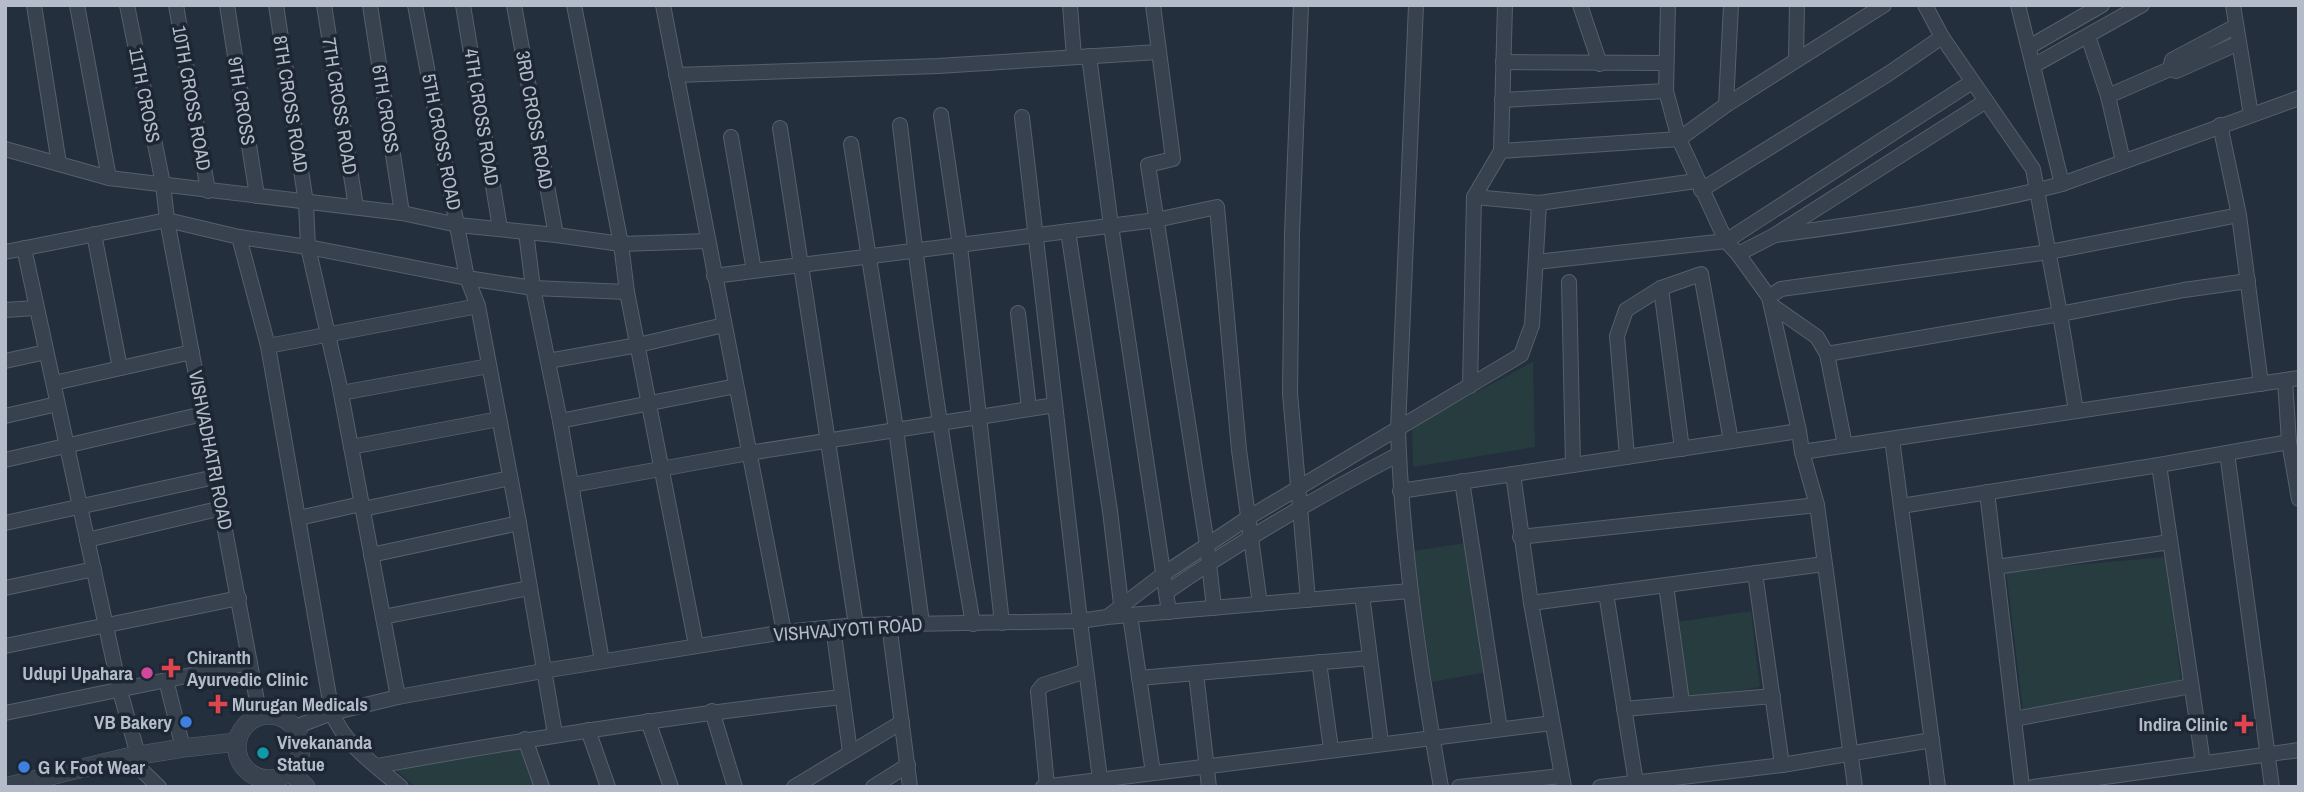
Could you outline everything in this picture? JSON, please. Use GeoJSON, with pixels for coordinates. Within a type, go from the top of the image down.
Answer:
{"type":"FeatureCollection","features":[{"type":"Feature","properties":{"kind":"street"},"geometry":{"type":"LineString","coordinates":[[33,5],[59,164]]}},
{"type":"Feature","properties":{"kind":"street"},"geometry":{"type":"LineString","coordinates":[[77,5],[109,178]]}},
{"type":"Feature","properties":{"kind":"street","name":"11TH CROSS"},"geometry":{"type":"LineString","coordinates":[[127,5],[163,184]]}},
{"type":"Feature","properties":{"kind":"street","name":"10TH CROSS ROAD"},"geometry":{"type":"LineString","coordinates":[[176,5],[208,191]]}},
{"type":"Feature","properties":{"kind":"street","name":"9TH CROSS"},"geometry":{"type":"LineString","coordinates":[[227,5],[257,196]]}},
{"type":"Feature","properties":{"kind":"street","name":"8TH CROSS ROAD"},"geometry":{"type":"LineString","coordinates":[[276,5],[306,203],[308,247],[341,393],[398,697]]}},
{"type":"Feature","properties":{"kind":"street","name":"7TH CROSS ROAD"},"geometry":{"type":"LineString","coordinates":[[324,5],[356,207]]}},
{"type":"Feature","properties":{"kind":"street","name":"6TH CROSS"},"geometry":{"type":"LineString","coordinates":[[370,5],[402,213]]}},
{"type":"Feature","properties":{"kind":"street","name":"5TH CROSS ROAD"},"geometry":{"type":"LineString","coordinates":[[415,5],[467,278],[478,306],[555,734]]}},
{"type":"Feature","properties":{"kind":"street","name":"4TH CROSS ROAD"},"geometry":{"type":"LineString","coordinates":[[463,5],[500,228]]}},
{"type":"Feature","properties":{"kind":"street","name":"3RD CROSS ROAD"},"geometry":{"type":"LineString","coordinates":[[514,5],[556,235]]}},
{"type":"Feature","properties":{"kind":"street"},"geometry":{"type":"LineString","coordinates":[[574,5],[696,645]]}},
{"type":"Feature","properties":{"kind":"street"},"geometry":{"type":"LineString","coordinates":[[663,5],[784,632]]}},
{"type":"Feature","properties":{"kind":"street"},"geometry":{"type":"LineString","coordinates":[[1070,5],[1082,57],[1111,226],[1169,612]]}},
{"type":"Feature","properties":{"kind":"street"},"geometry":{"type":"LineString","coordinates":[[1153,5],[1173,159],[1148,165],[1207,545],[1214,608]]}},
{"type":"Feature","properties":{"kind":"street"},"geometry":{"type":"LineString","coordinates":[[1301,5],[1292,233],[1290,393],[1308,600]]}},
{"type":"Feature","properties":{"kind":"street"},"geometry":{"type":"LineString","coordinates":[[1416,5],[1398,429],[1400,491],[1410,592],[1441,787]]}},
{"type":"Feature","properties":{"kind":"street"},"geometry":{"type":"LineString","coordinates":[[1470,386],[1474,197],[1502,151],[1505,5]]}},
{"type":"Feature","properties":{"kind":"street"},"geometry":{"type":"LineString","coordinates":[[1580,5],[1600,64]]}},
{"type":"Feature","properties":{"kind":"street"},"geometry":{"type":"LineString","coordinates":[[1668,5],[1666,91],[1679,139],[1726,241],[1770,301],[1816,337],[1827,354],[1845,445]]}},
{"type":"Feature","properties":{"kind":"street"},"geometry":{"type":"LineString","coordinates":[[1726,105],[1731,5]]}},
{"type":"Feature","properties":{"kind":"street"},"geometry":{"type":"LineString","coordinates":[[1796,60],[1797,5]]}},
{"type":"Feature","properties":{"kind":"street"},"geometry":{"type":"LineString","coordinates":[[1860,20],[1861,5]]}},
{"type":"Feature","properties":{"kind":"street"},"geometry":{"type":"LineString","coordinates":[[1502,151],[1679,139],[1726,105],[1884,5]]}},
{"type":"Feature","properties":{"kind":"street"},"geometry":{"type":"LineString","coordinates":[[1925,5],[1942,37],[2033,169],[2076,411]]}},
{"type":"Feature","properties":{"kind":"street"},"geometry":{"type":"LineString","coordinates":[[2018,5],[2062,184]]}},
{"type":"Feature","properties":{"kind":"street"},"geometry":{"type":"LineString","coordinates":[[2029,47],[2102,5]]}},
{"type":"Feature","properties":{"kind":"street"},"geometry":{"type":"LineString","coordinates":[[2033,66],[2142,5]]}},
{"type":"Feature","properties":{"kind":"street"},"geometry":{"type":"LineString","coordinates":[[2233,5],[2250,114]]}},
{"type":"Feature","properties":{"kind":"street"},"geometry":{"type":"LineString","coordinates":[[2170,69],[2172,60],[2236,26]]}},
{"type":"Feature","properties":{"kind":"street"},"geometry":{"type":"LineString","coordinates":[[2088,36],[2108,96],[2123,161]]}},
{"type":"Feature","properties":{"kind":"street"},"geometry":{"type":"LineString","coordinates":[[1474,197],[1539,203],[1698,185],[1888,74],[1942,37]]}},
{"type":"Feature","properties":{"kind":"street"},"geometry":{"type":"LineString","coordinates":[[2108,96],[2170,69],[2176,71],[2239,43]]}},
{"type":"Feature","properties":{"kind":"street"},"geometry":{"type":"LineString","coordinates":[[676,75],[938,66],[1158,52]]}},
{"type":"Feature","properties":{"kind":"street"},"geometry":{"type":"LineString","coordinates":[[1503,62],[1666,63]]}},
{"type":"Feature","properties":{"kind":"street"},"geometry":{"type":"LineString","coordinates":[[1536,262],[1726,241],[1972,82]]}},
{"type":"Feature","properties":{"kind":"street"},"geometry":{"type":"LineString","coordinates":[[1502,100],[1666,91]]}},
{"type":"Feature","properties":{"kind":"street"},"geometry":{"type":"LineString","coordinates":[[1775,236],[1835,228],[2037,191],[2299,98]]}},
{"type":"Feature","properties":{"kind":"street"},"geometry":{"type":"LineString","coordinates":[[1738,254],[1775,236],[1986,101]]}},
{"type":"Feature","properties":{"kind":"street"},"geometry":{"type":"LineString","coordinates":[[941,115],[960,246],[1002,623]]}},
{"type":"Feature","properties":{"kind":"street"},"geometry":{"type":"LineString","coordinates":[[1023,117],[1100,779]]}},
{"type":"Feature","properties":{"kind":"street"},"geometry":{"type":"LineString","coordinates":[[900,125],[938,423],[973,624]]}},
{"type":"Feature","properties":{"kind":"street"},"geometry":{"type":"LineString","coordinates":[[2220,125],[2239,215],[2260,384]]}},
{"type":"Feature","properties":{"kind":"street"},"geometry":{"type":"LineString","coordinates":[[780,128],[856,625]]}},
{"type":"Feature","properties":{"kind":"street"},"geometry":{"type":"LineString","coordinates":[[731,136],[754,271]]}},
{"type":"Feature","properties":{"kind":"street"},"geometry":{"type":"LineString","coordinates":[[850,144],[896,429],[922,623]]}},
{"type":"Feature","properties":{"kind":"street"},"geometry":{"type":"LineString","coordinates":[[5,148],[109,178],[402,213],[458,225],[621,244],[708,242]]}},
{"type":"Feature","properties":{"kind":"street","name":"VISHVADHATRI ROAD"},"geometry":{"type":"LineString","coordinates":[[163,184],[167,220],[260,717]]}},
{"type":"Feature","properties":{"kind":"street"},"geometry":{"type":"LineString","coordinates":[[1126,610],[1165,573],[1248,518],[1521,355],[1532,324],[1539,203]]}},
{"type":"Feature","properties":{"kind":"street"},"geometry":{"type":"LineString","coordinates":[[714,276],[1156,220],[1217,207],[1239,450],[1259,604]]}},
{"type":"Feature","properties":{"kind":"street"},"geometry":{"type":"LineString","coordinates":[[1770,301],[1781,289],[2049,252],[2239,215]]}},
{"type":"Feature","properties":{"kind":"street"},"geometry":{"type":"LineString","coordinates":[[5,252],[167,220],[239,237],[308,247],[467,278],[533,288],[627,292]]}},
{"type":"Feature","properties":{"kind":"street"},"geometry":{"type":"LineString","coordinates":[[1068,231],[1153,772]]}},
{"type":"Feature","properties":{"kind":"street"},"geometry":{"type":"LineString","coordinates":[[526,232],[533,288],[572,485],[602,661]]}},
{"type":"Feature","properties":{"kind":"street"},"geometry":{"type":"LineString","coordinates":[[94,234],[120,369]]}},
{"type":"Feature","properties":{"kind":"street"},"geometry":{"type":"LineString","coordinates":[[239,237],[268,346],[332,713],[338,729],[401,787]]}},
{"type":"Feature","properties":{"kind":"street"},"geometry":{"type":"LineString","coordinates":[[24,248],[133,756],[159,787]]}},
{"type":"Feature","properties":{"kind":"street"},"geometry":{"type":"LineString","coordinates":[[1628,457],[1617,335],[1626,310],[1661,288],[1701,274],[1731,442]]}},
{"type":"Feature","properties":{"kind":"street"},"geometry":{"type":"LineString","coordinates":[[1827,354],[2248,281]]}},
{"type":"Feature","properties":{"kind":"street"},"geometry":{"type":"LineString","coordinates":[[1569,282],[1573,465]]}},
{"type":"Feature","properties":{"kind":"street"},"geometry":{"type":"LineString","coordinates":[[1661,288],[1682,449]]}},
{"type":"Feature","properties":{"kind":"street"},"geometry":{"type":"LineString","coordinates":[[1770,301],[1800,431],[1802,452],[1817,505],[1855,787]]}},
{"type":"Feature","properties":{"kind":"street"},"geometry":{"type":"LineString","coordinates":[[268,346],[478,306]]}},
{"type":"Feature","properties":{"kind":"street"},"geometry":{"type":"LineString","coordinates":[[5,310],[36,308]]}},
{"type":"Feature","properties":{"kind":"street"},"geometry":{"type":"LineString","coordinates":[[1018,313],[1030,408]]}},
{"type":"Feature","properties":{"kind":"street"},"geometry":{"type":"LineString","coordinates":[[548,361],[638,345],[724,325]]}},
{"type":"Feature","properties":{"kind":"street"},"geometry":{"type":"LineString","coordinates":[[5,361],[46,352]]}},
{"type":"Feature","properties":{"kind":"street"},"geometry":{"type":"LineString","coordinates":[[54,383],[192,352]]}},
{"type":"Feature","properties":{"kind":"street"},"geometry":{"type":"LineString","coordinates":[[341,393],[489,366]]}},
{"type":"Feature","properties":{"kind":"street"},"geometry":{"type":"LineString","coordinates":[[1802,452],[2292,379],[2289,442],[2299,499]]}},
{"type":"Feature","properties":{"kind":"street"},"geometry":{"type":"LineString","coordinates":[[560,421],[736,386]]}},
{"type":"Feature","properties":{"kind":"street"},"geometry":{"type":"LineString","coordinates":[[5,416],[57,404]]}},
{"type":"Feature","properties":{"kind":"street"},"geometry":{"type":"LineString","coordinates":[[572,485],[826,440],[1055,405]]}},
{"type":"Feature","properties":{"kind":"street"},"geometry":{"type":"LineString","coordinates":[[5,460],[203,414]]}},
{"type":"Feature","properties":{"kind":"street"},"geometry":{"type":"LineString","coordinates":[[351,447],[499,419]]}},
{"type":"Feature","properties":{"kind":"street"},"geometry":{"type":"LineString","coordinates":[[1400,491],[1800,431]]}},
{"type":"Feature","properties":{"kind":"street"},"geometry":{"type":"LineString","coordinates":[[1892,439],[1938,787]]}},
{"type":"Feature","properties":{"kind":"street"},"geometry":{"type":"LineString","coordinates":[[1901,506],[2159,466],[2289,442]]}},
{"type":"Feature","properties":{"kind":"street"},"geometry":{"type":"LineString","coordinates":[[2227,453],[2272,787]]}},
{"type":"Feature","properties":{"kind":"street"},"geometry":{"type":"LineString","coordinates":[[1167,592],[1209,562],[1300,506],[1399,454]]}},
{"type":"Feature","properties":{"kind":"street"},"geometry":{"type":"LineString","coordinates":[[2159,466],[2203,763]]}},
{"type":"Feature","properties":{"kind":"street"},"geometry":{"type":"LineString","coordinates":[[1459,787],[1563,781],[1520,537],[1513,474]]}},
{"type":"Feature","properties":{"kind":"street"},"geometry":{"type":"LineString","coordinates":[[5,523],[215,477]]}},
{"type":"Feature","properties":{"kind":"street"},"geometry":{"type":"LineString","coordinates":[[299,518],[510,478]]}},
{"type":"Feature","properties":{"kind":"street"},"geometry":{"type":"LineString","coordinates":[[1462,481],[1500,729]]}},
{"type":"Feature","properties":{"kind":"street"},"geometry":{"type":"LineString","coordinates":[[1987,492],[2022,787]]}},
{"type":"Feature","properties":{"kind":"street"},"geometry":{"type":"LineString","coordinates":[[1520,537],[1817,505]]}},
{"type":"Feature","properties":{"kind":"street"},"geometry":{"type":"LineString","coordinates":[[87,540],[222,508]]}},
{"type":"Feature","properties":{"kind":"street"},"geometry":{"type":"LineString","coordinates":[[371,555],[519,523]]}},
{"type":"Feature","properties":{"kind":"street"},"geometry":{"type":"LineString","coordinates":[[1996,566],[2170,542]]}},
{"type":"Feature","properties":{"kind":"street"},"geometry":{"type":"LineString","coordinates":[[1531,603],[1824,564]]}},
{"type":"Feature","properties":{"kind":"street"},"geometry":{"type":"LineString","coordinates":[[5,588],[94,569]]}},
{"type":"Feature","properties":{"kind":"street"},"geometry":{"type":"LineString","coordinates":[[1755,573],[1782,765]]}},
{"type":"Feature","properties":{"kind":"street"},"geometry":{"type":"LineString","coordinates":[[1666,585],[1682,702]]}},
{"type":"Feature","properties":{"kind":"street"},"geometry":{"type":"LineString","coordinates":[[383,617],[529,588]]}},
{"type":"Feature","properties":{"kind":"street","name":"VISHVAJYOTI ROAD"},"geometry":{"type":"LineString","coordinates":[[295,727],[332,713],[398,697],[784,632],[856,625],[1080,621],[1107,617],[1126,610],[1169,612],[1410,592]]}},
{"type":"Feature","properties":{"kind":"street"},"geometry":{"type":"LineString","coordinates":[[1606,593],[1636,783]]}},
{"type":"Feature","properties":{"kind":"street"},"geometry":{"type":"LineString","coordinates":[[1362,595],[1381,743]]}},
{"type":"Feature","properties":{"kind":"street"},"geometry":{"type":"LineString","coordinates":[[5,646],[239,598]]}},
{"type":"Feature","properties":{"kind":"street"},"geometry":{"type":"LineString","coordinates":[[889,624],[910,787]]}},
{"type":"Feature","properties":{"kind":"street"},"geometry":{"type":"LineString","coordinates":[[833,627],[850,752]]}},
{"type":"Feature","properties":{"kind":"street"},"geometry":{"type":"LineString","coordinates":[[1139,678],[1370,658]]}},
{"type":"Feature","properties":{"kind":"street"},"geometry":{"type":"LineString","coordinates":[[1319,662],[1331,749]]}},
{"type":"Feature","properties":{"kind":"street"},"geometry":{"type":"LineString","coordinates":[[5,713],[250,663]]}},
{"type":"Feature","properties":{"kind":"street"},"geometry":{"type":"LineString","coordinates":[[1086,671],[1043,685],[1038,691],[1045,787],[1432,736],[1552,723]]}},
{"type":"Feature","properties":{"kind":"street"},"geometry":{"type":"LineString","coordinates":[[1196,673],[1209,787]]}},
{"type":"Feature","properties":{"kind":"street"},"geometry":{"type":"LineString","coordinates":[[166,680],[183,748]]}},
{"type":"Feature","properties":{"kind":"street"},"geometry":{"type":"LineString","coordinates":[[2014,719],[2191,686]]}},
{"type":"Feature","properties":{"kind":"street"},"geometry":{"type":"LineString","coordinates":[[1625,709],[1773,696]]}},
{"type":"Feature","properties":{"kind":"street"},"geometry":{"type":"LineString","coordinates":[[377,766],[555,734],[712,711],[842,697]]}},
{"type":"Feature","properties":{"kind":"street"},"geometry":{"type":"LineString","coordinates":[[712,711],[735,787]]}},
{"type":"Feature","properties":{"kind":"street"},"geometry":{"type":"LineString","coordinates":[[277,716],[295,727],[302,747],[296,781],[256,778],[247,772],[241,763],[237,753],[241,732],[247,724],[260,717],[277,716]]}},
{"type":"Feature","properties":{"kind":"street"},"geometry":{"type":"LineString","coordinates":[[648,721],[671,787]]}},
{"type":"Feature","properties":{"kind":"street"},"geometry":{"type":"LineString","coordinates":[[794,787],[902,722]]}},
{"type":"Feature","properties":{"kind":"street"},"geometry":{"type":"LineString","coordinates":[[588,730],[608,787]]}},
{"type":"Feature","properties":{"kind":"street"},"geometry":{"type":"LineString","coordinates":[[525,739],[542,787]]}},
{"type":"Feature","properties":{"kind":"street"},"geometry":{"type":"LineString","coordinates":[[1600,787],[1782,765],[1932,740]]}},
{"type":"Feature","properties":{"kind":"street"},"geometry":{"type":"LineString","coordinates":[[5,787],[133,756],[237,742]]}},
{"type":"Feature","properties":{"kind":"street"},"geometry":{"type":"LineString","coordinates":[[2033,787],[2299,750]]}},
{"type":"Feature","properties":{"kind":"street"},"geometry":{"type":"LineString","coordinates":[[873,787],[908,765]]}},
{"type":"Feature","properties":{"kind":"green space"},"geometry":{"type":"Polygon","coordinates":[[[1533,362],[1535,447],[1413,467],[1412,426],[1533,362]]]}},
{"type":"Feature","properties":{"kind":"green space"},"geometry":{"type":"Polygon","coordinates":[[[1466,543],[1487,672],[1432,682],[1413,551],[1466,543]]]}},
{"type":"Feature","properties":{"kind":"green space"},"geometry":{"type":"Polygon","coordinates":[[[2166,557],[2183,697],[2024,718],[2006,571],[2166,557]]]}},
{"type":"Feature","properties":{"kind":"green space"},"geometry":{"type":"Polygon","coordinates":[[[1751,611],[1760,687],[1688,700],[1677,622],[1751,611]]]}},
{"type":"Feature","properties":{"kind":"green space"},"geometry":{"type":"Polygon","coordinates":[[[522,748],[535,787],[416,787],[393,768],[522,748]]]}},
{"type":"Feature","properties":{"kind":"place","name":"Chiranth Ayurvedic Clinic"},"geometry":{"type":"Point","coordinates":[171,668]}},
{"type":"Feature","properties":{"kind":"place","name":"Udupi Upahara"},"geometry":{"type":"Point","coordinates":[147,673]}},
{"type":"Feature","properties":{"kind":"place","name":"Murugan Medicals"},"geometry":{"type":"Point","coordinates":[218,704]}},
{"type":"Feature","properties":{"kind":"place","name":"VB Bakery"},"geometry":{"type":"Point","coordinates":[186,722]}},
{"type":"Feature","properties":{"kind":"place","name":"Indira Clinic"},"geometry":{"type":"Point","coordinates":[2244,724]}},
{"type":"Feature","properties":{"kind":"place","name":"Vivekananda Statue"},"geometry":{"type":"Point","coordinates":[263,753]}},
{"type":"Feature","properties":{"kind":"place","name":"G K Foot Wear"},"geometry":{"type":"Point","coordinates":[24,767]}}]}
